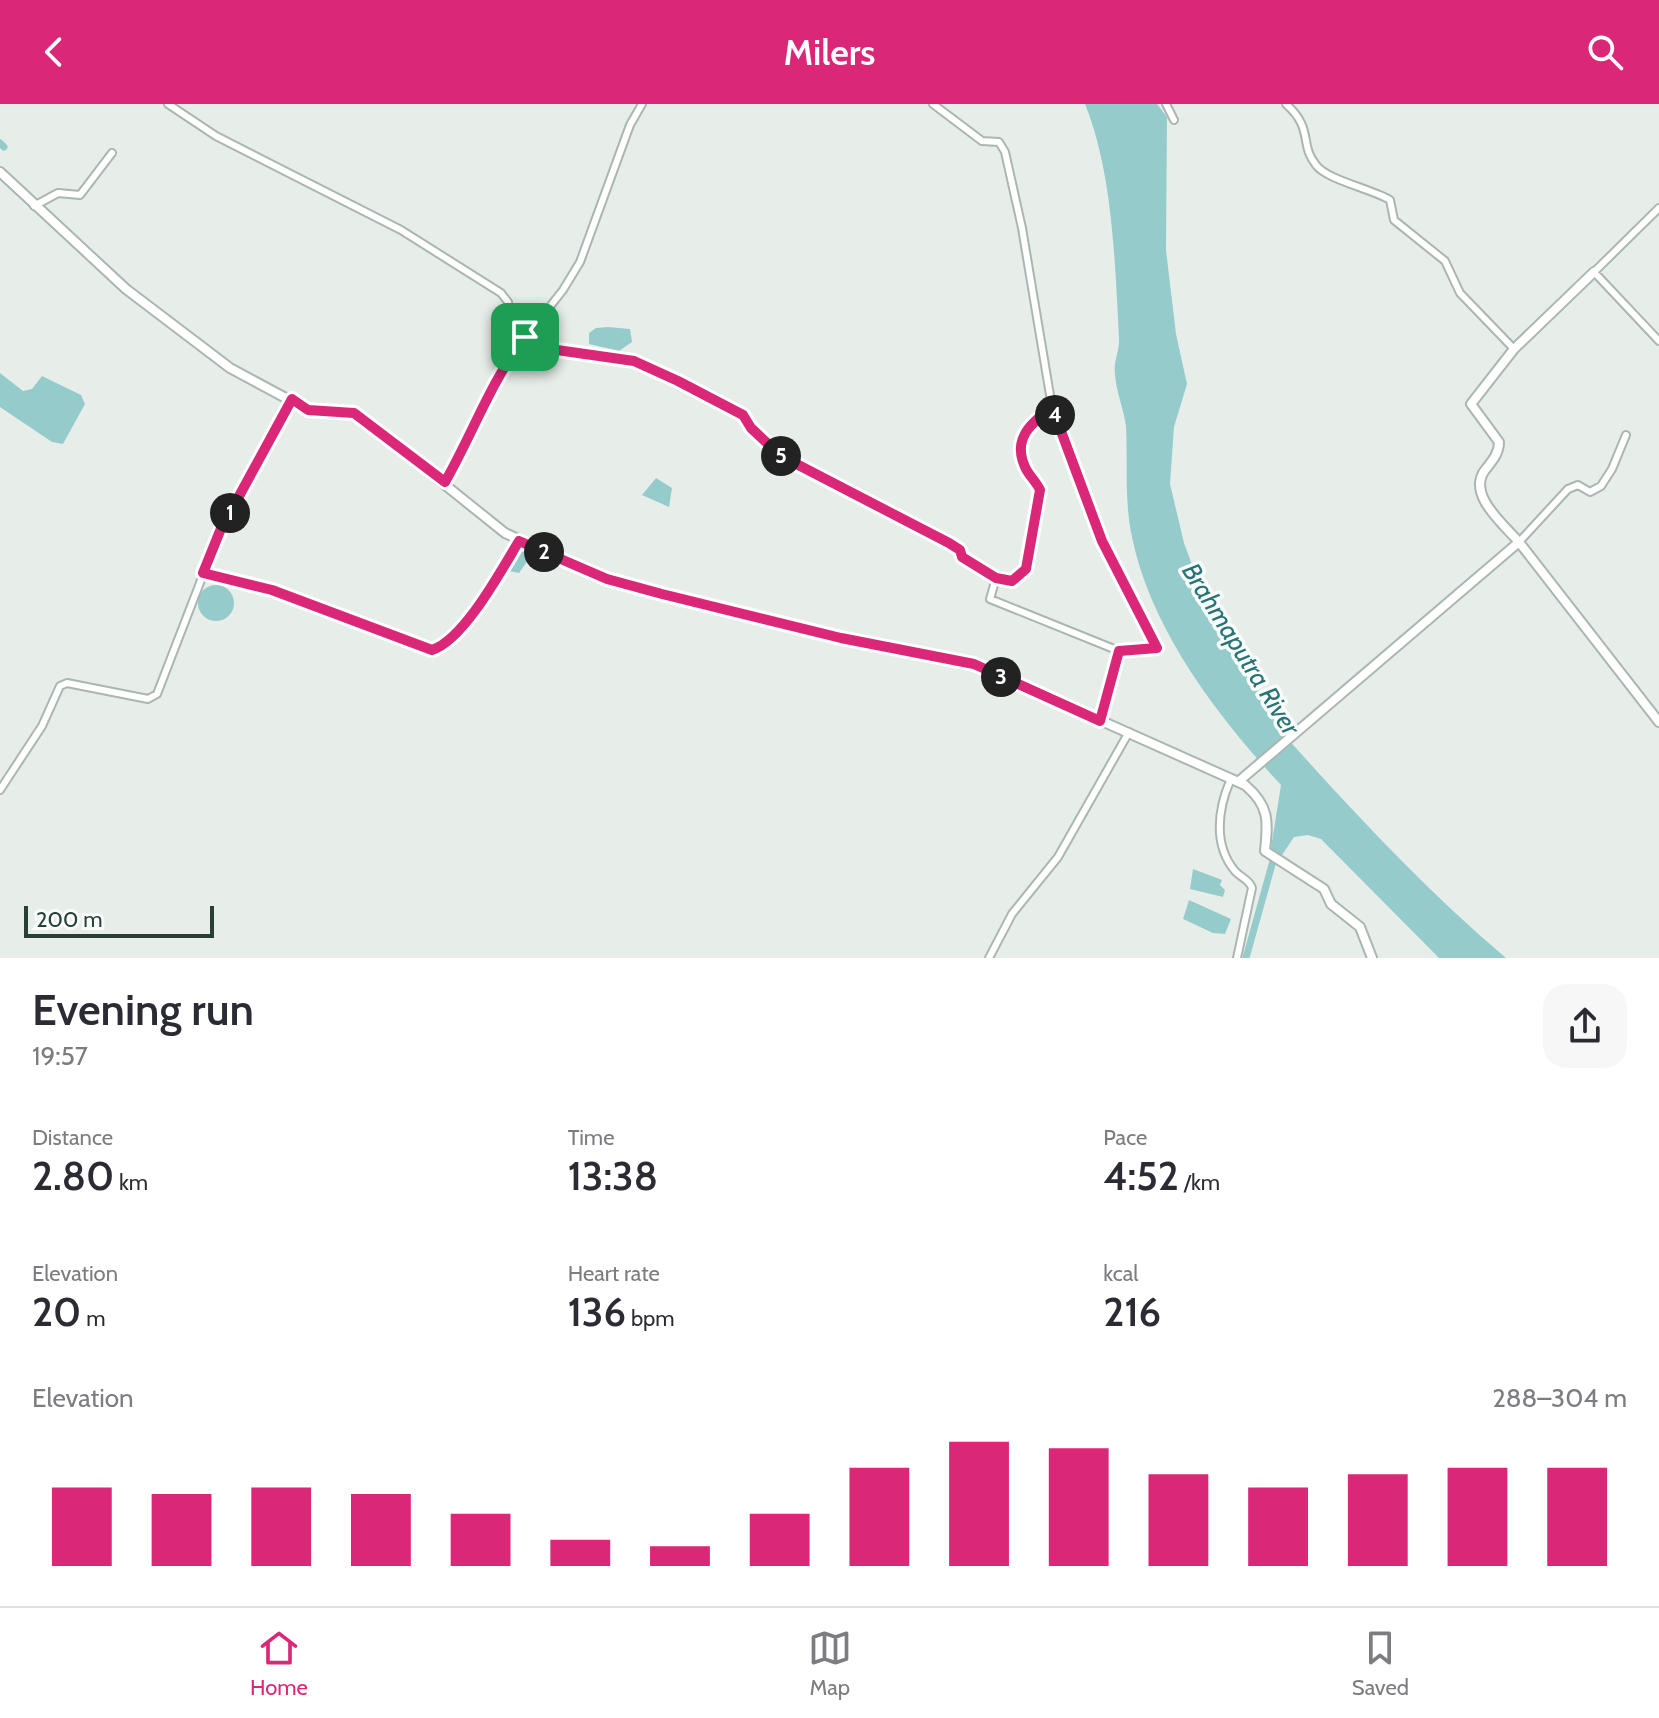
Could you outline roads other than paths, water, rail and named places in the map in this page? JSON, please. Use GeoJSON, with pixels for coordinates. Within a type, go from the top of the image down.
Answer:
{"type":"FeatureCollection","features":[{"type":"Feature","properties":{"kind":"street"},"geometry":{"type":"LineString","coordinates":[[168,104],[216,136],[401,230],[501,293],[508,302],[511,320],[525,337],[557,350],[634,361],[724,404],[743,415],[751,428],[781,456],[949,543],[960,550],[962,557],[996,578],[1016,580],[1026,569],[1040,490],[1024,465],[1021,442],[1030,424],[1052,407]]}},
{"type":"Feature","properties":{"kind":"street"},"geometry":{"type":"LineString","coordinates":[[445,482],[482,413],[489,391],[580,262],[630,125],[642,104]]}},
{"type":"Feature","properties":{"kind":"street"},"geometry":{"type":"LineString","coordinates":[[933,104],[982,141],[999,142],[1005,152],[1022,228],[1052,407],[1102,541],[1137,613],[1158,644],[1152,651],[1119,651],[994,603],[990,599],[996,578]]}},
{"type":"Feature","properties":{"kind":"street"},"geometry":{"type":"LineString","coordinates":[[1166,104],[1174,120]]}},
{"type":"Feature","properties":{"kind":"street"},"geometry":{"type":"LineString","coordinates":[[1286,104],[1304,124],[1312,160],[1318,169],[1373,190],[1390,200],[1394,220],[1445,261],[1460,293],[1514,349]]}},
{"type":"Feature","properties":{"kind":"street"},"geometry":{"type":"LineString","coordinates":[[34,206],[58,193],[80,195],[112,153]]}},
{"type":"Feature","properties":{"kind":"street"},"geometry":{"type":"LineString","coordinates":[[0,172],[126,289],[230,368],[308,410],[354,413],[519,541],[607,579],[662,594],[841,638],[974,664],[1234,782],[1260,799],[1268,814],[1267,853],[1324,889],[1331,904],[1360,927],[1372,958]]}},
{"type":"Feature","properties":{"kind":"street"},"geometry":{"type":"LineString","coordinates":[[1659,208],[1514,349],[1471,404],[1499,442],[1496,454],[1478,479],[1477,486],[1484,500],[1659,722]]}},
{"type":"Feature","properties":{"kind":"street"},"geometry":{"type":"LineString","coordinates":[[1594,272],[1659,341]]}},
{"type":"Feature","properties":{"kind":"street"},"geometry":{"type":"LineString","coordinates":[[0,790],[42,726],[60,686],[67,683],[154,697],[188,621],[220,531],[292,399]]}},
{"type":"Feature","properties":{"kind":"street"},"geometry":{"type":"LineString","coordinates":[[1237,958],[1252,888],[1250,882],[1236,871],[1222,840],[1220,802],[1234,782],[1257,766],[1519,542],[1568,489],[1578,485],[1590,492],[1601,486],[1626,435]]}},
{"type":"Feature","properties":{"kind":"street"},"geometry":{"type":"LineString","coordinates":[[203,573],[272,590],[432,650],[442,647],[468,616],[519,541]]}},
{"type":"Feature","properties":{"kind":"street"},"geometry":{"type":"LineString","coordinates":[[1100,721],[1119,651]]}},
{"type":"Feature","properties":{"kind":"street"},"geometry":{"type":"LineString","coordinates":[[989,958],[1012,914],[1070,838],[1129,732]]}},
{"type":"Feature","properties":{"kind":"water"},"geometry":{"type":"Polygon","coordinates":[[[1085,104],[1157,104],[1167,117],[1166,250],[1176,334],[1187,384],[1174,427],[1170,484],[1184,543],[1218,635],[1277,717],[1276,726],[1416,875],[1506,958],[1439,958],[1321,839],[1308,835],[1294,837],[1282,855],[1271,848],[1281,785],[1234,731],[1190,670],[1154,605],[1132,537],[1127,496],[1126,427],[1115,370],[1119,338],[1111,219],[1102,159],[1085,104]]]}},
{"type":"Feature","properties":{"kind":"water"},"geometry":{"type":"Polygon","coordinates":[[[596,328],[630,329],[632,342],[619,351],[589,344],[589,333],[596,328]]]}},
{"type":"Feature","properties":{"kind":"water"},"geometry":{"type":"Polygon","coordinates":[[[0,373],[23,391],[32,389],[42,376],[81,395],[85,404],[63,444],[52,442],[0,407],[0,373]]]}},
{"type":"Feature","properties":{"kind":"water"},"geometry":{"type":"Polygon","coordinates":[[[656,478],[672,488],[669,507],[642,495],[656,478]]]}},
{"type":"Feature","properties":{"kind":"water"},"geometry":{"type":"Polygon","coordinates":[[[518,547],[529,549],[531,556],[519,573],[505,570],[518,547]]]}},
{"type":"Feature","properties":{"kind":"water"},"geometry":{"type":"Polygon","coordinates":[[[216,585],[229,590],[234,603],[229,616],[216,621],[203,616],[198,603],[203,590],[216,585]]]}},
{"type":"Feature","properties":{"kind":"water"},"geometry":{"type":"Polygon","coordinates":[[[1193,869],[1222,880],[1220,885],[1225,890],[1223,897],[1190,889],[1193,869]]]}},
{"type":"Feature","properties":{"kind":"water"},"geometry":{"type":"Polygon","coordinates":[[[1189,900],[1231,919],[1225,934],[1213,933],[1183,919],[1189,900]]]}},
{"type":"Feature","properties":{"kind":"waterway"},"geometry":{"type":"LineString","coordinates":[[0,143],[4,147]]}},
{"type":"Feature","properties":{"kind":"waterway"},"geometry":{"type":"LineString","coordinates":[[1246,958],[1278,843]]}},
{"type":"Feature","properties":{"kind":"water label","name":"Brahmaputra River"},"geometry":{"type":"Point","coordinates":[1241,649]}}]}
